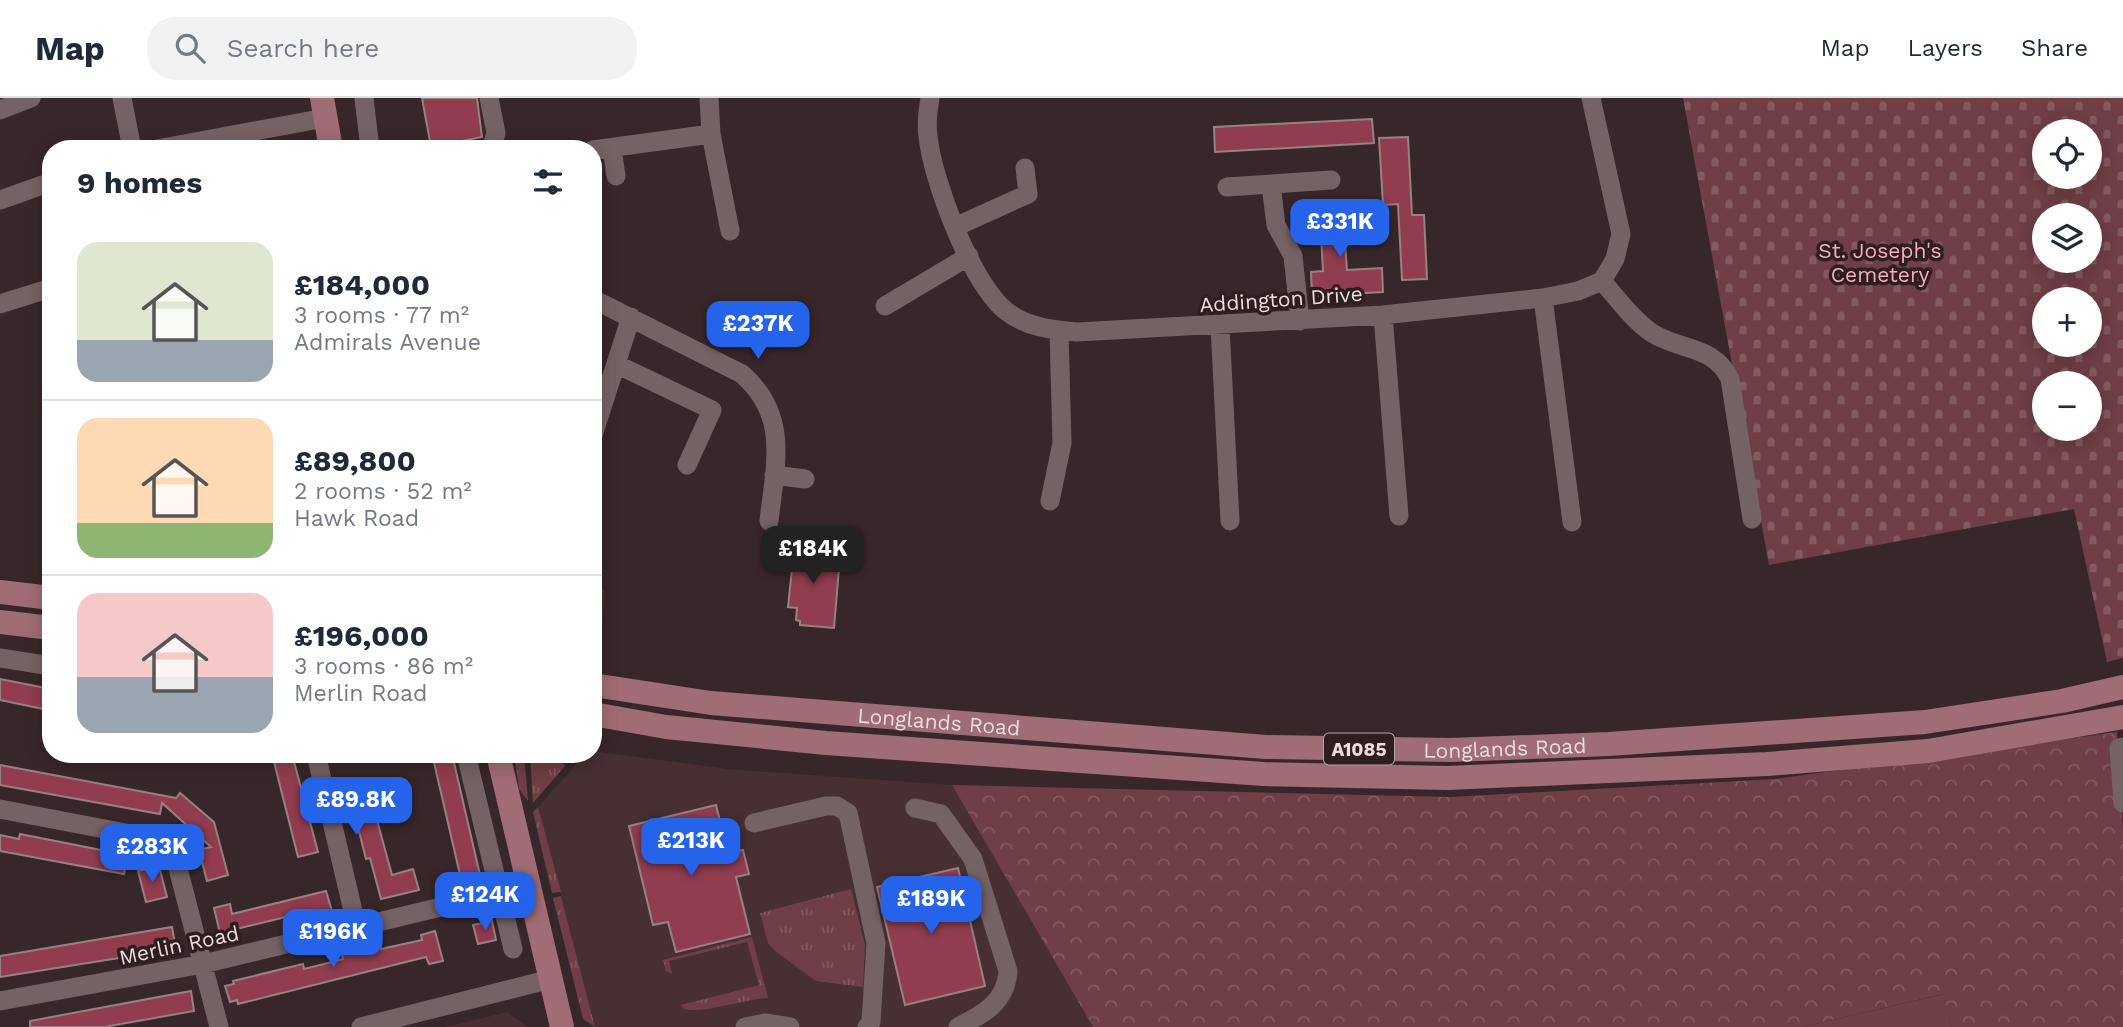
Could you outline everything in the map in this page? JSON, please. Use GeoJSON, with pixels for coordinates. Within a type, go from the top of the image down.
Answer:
{"type":"FeatureCollection","features":[{"type":"Feature","properties":{"kind":"main road"},"geometry":{"type":"LineString","coordinates":[[323,108],[329,140]]}},
{"type":"Feature","properties":{"kind":"main road"},"geometry":{"type":"LineString","coordinates":[[0,592],[42,597]]}},
{"type":"Feature","properties":{"kind":"main road"},"geometry":{"type":"LineString","coordinates":[[0,622],[42,627]]}},
{"type":"Feature","properties":{"kind":"main road","name":"Longlands Road"},"geometry":{"type":"LineString","coordinates":[[602,686],[711,703],[1266,747],[1450,750],[1609,744],[1925,722],[2062,701],[2123,687]]}},
{"type":"Feature","properties":{"kind":"main road","name":"Longlands Road"},"geometry":{"type":"LineString","coordinates":[[602,716],[666,727],[840,744],[1264,774],[1448,778],[1767,764],[1928,751],[2123,717]]}},
{"type":"Feature","properties":{"kind":"main road"},"geometry":{"type":"LineString","coordinates":[[500,763],[562,1027]]}},
{"type":"Feature","properties":{"kind":"street"},"geometry":{"type":"LineString","coordinates":[[0,110],[31,98]]}},
{"type":"Feature","properties":{"kind":"street"},"geometry":{"type":"LineString","coordinates":[[122,98],[130,140]]}},
{"type":"Feature","properties":{"kind":"street"},"geometry":{"type":"LineString","coordinates":[[364,98],[369,140]]}},
{"type":"Feature","properties":{"kind":"street"},"geometry":{"type":"LineString","coordinates":[[489,98],[496,133],[494,140]]}},
{"type":"Feature","properties":{"kind":"street"},"geometry":{"type":"LineString","coordinates":[[709,98],[711,134],[730,232]]}},
{"type":"Feature","properties":{"kind":"street","name":"Addington Drive"},"geometry":{"type":"LineString","coordinates":[[930,98],[927,135],[940,190],[955,226],[990,293],[1005,310],[1025,322],[1059,331],[1220,326],[1383,315],[1543,298],[1578,291],[1602,281]]}},
{"type":"Feature","properties":{"kind":"street"},"geometry":{"type":"LineString","coordinates":[[1591,98],[1621,234],[1615,259],[1602,281],[1652,332],[1703,351],[1724,367],[1730,379],[1739,499],[1752,519]]}},
{"type":"Feature","properties":{"kind":"street"},"geometry":{"type":"LineString","coordinates":[[193,140],[323,108]]}},
{"type":"Feature","properties":{"kind":"street"},"geometry":{"type":"LineString","coordinates":[[616,176],[603,148],[711,134]]}},
{"type":"Feature","properties":{"kind":"street"},"geometry":{"type":"LineString","coordinates":[[955,226],[1028,194],[1025,168]]}},
{"type":"Feature","properties":{"kind":"street"},"geometry":{"type":"LineString","coordinates":[[1227,187],[1331,180]]}},
{"type":"Feature","properties":{"kind":"street"},"geometry":{"type":"LineString","coordinates":[[0,200],[42,185]]}},
{"type":"Feature","properties":{"kind":"street"},"geometry":{"type":"LineString","coordinates":[[1271,185],[1276,225],[1293,256],[1300,320]]}},
{"type":"Feature","properties":{"kind":"street"},"geometry":{"type":"LineString","coordinates":[[885,306],[969,256]]}},
{"type":"Feature","properties":{"kind":"street"},"geometry":{"type":"LineString","coordinates":[[0,304],[42,291]]}},
{"type":"Feature","properties":{"kind":"street"},"geometry":{"type":"LineString","coordinates":[[1543,298],[1572,522]]}},
{"type":"Feature","properties":{"kind":"street"},"geometry":{"type":"LineString","coordinates":[[602,303],[742,374],[759,388],[774,419],[774,475],[769,521]]}},
{"type":"Feature","properties":{"kind":"street"},"geometry":{"type":"LineString","coordinates":[[1383,315],[1399,516]]}},
{"type":"Feature","properties":{"kind":"street"},"geometry":{"type":"LineString","coordinates":[[602,407],[631,317]]}},
{"type":"Feature","properties":{"kind":"street"},"geometry":{"type":"LineString","coordinates":[[1220,326],[1230,522]]}},
{"type":"Feature","properties":{"kind":"street"},"geometry":{"type":"LineString","coordinates":[[1050,500],[1062,443],[1059,331]]}},
{"type":"Feature","properties":{"kind":"street"},"geometry":{"type":"LineString","coordinates":[[616,363],[712,410],[687,465]]}},
{"type":"Feature","properties":{"kind":"street"},"geometry":{"type":"LineString","coordinates":[[774,475],[805,479]]}},
{"type":"Feature","properties":{"kind":"street"},"geometry":{"type":"LineString","coordinates":[[0,658],[42,665]]}},
{"type":"Feature","properties":{"kind":"street"},"geometry":{"type":"LineString","coordinates":[[2121,748],[2123,803]]}},
{"type":"Feature","properties":{"kind":"street"},"geometry":{"type":"LineString","coordinates":[[318,763],[357,928]]}},
{"type":"Feature","properties":{"kind":"street"},"geometry":{"type":"LineString","coordinates":[[468,763],[513,949]]}},
{"type":"Feature","properties":{"kind":"street"},"geometry":{"type":"LineString","coordinates":[[754,823],[827,806],[838,806],[848,813],[876,943],[871,1022],[867,1027]]}},
{"type":"Feature","properties":{"kind":"street"},"geometry":{"type":"LineString","coordinates":[[0,808],[157,839],[173,849],[219,1027]]}},
{"type":"Feature","properties":{"kind":"street"},"geometry":{"type":"LineString","coordinates":[[915,808],[941,814],[953,827],[973,859],[1008,971],[1007,986],[1000,1000],[958,1027]]}},
{"type":"Feature","properties":{"kind":"street","name":"Merlin Road"},"geometry":{"type":"LineString","coordinates":[[0,1001],[203,964],[529,886]]}},
{"type":"Feature","properties":{"kind":"street"},"geometry":{"type":"LineString","coordinates":[[361,1027],[551,979]]}},
{"type":"Feature","properties":{"kind":"street"},"geometry":{"type":"LineString","coordinates":[[745,1027],[790,1027]]}},
{"type":"Feature","properties":{"kind":"shaded area"},"geometry":{"type":"Polygon","coordinates":[[[602,588],[605,591],[602,630],[602,588]]]}},
{"type":"Feature","properties":{"kind":"shaded area"},"geometry":{"type":"Polygon","coordinates":[[[602,752],[727,769],[952,785],[1093,1027],[595,1027],[538,807],[577,763],[602,763],[602,752]]]}},
{"type":"Feature","properties":{"kind":"shaded area"},"geometry":{"type":"Polygon","coordinates":[[[507,1012],[528,1027],[446,1027],[507,1012]]]}},
{"type":"Feature","properties":{"kind":"green space","name":"St. Joseph's Cemetery"},"geometry":{"type":"Polygon","coordinates":[[[1683,98],[2123,98],[2123,658],[2107,662],[2074,509],[1769,565],[1683,98]]]}},
{"type":"Feature","properties":{"kind":"green space"},"geometry":{"type":"Polygon","coordinates":[[[2117,732],[2123,831],[2123,1027],[1951,1027],[1943,994],[1802,1027],[1093,1027],[952,785],[1451,797],[1775,779],[2117,732]]]}},
{"type":"Feature","properties":{"kind":"green space"},"geometry":{"type":"Polygon","coordinates":[[[515,763],[525,763],[528,801],[519,789],[515,763]]]}},
{"type":"Feature","properties":{"kind":"green space"},"geometry":{"type":"Polygon","coordinates":[[[531,763],[563,763],[565,766],[533,803],[531,763]]]}},
{"type":"Feature","properties":{"kind":"green space"},"geometry":{"type":"Polygon","coordinates":[[[538,807],[561,892],[552,893],[533,812],[538,807]]]}},
{"type":"Feature","properties":{"kind":"green space"},"geometry":{"type":"Polygon","coordinates":[[[851,889],[865,945],[863,987],[816,981],[768,943],[760,913],[851,889]]]}},
{"type":"Feature","properties":{"kind":"green space"},"geometry":{"type":"Polygon","coordinates":[[[561,896],[595,1027],[583,1019],[553,898],[561,896]]]}},
{"type":"Feature","properties":{"kind":"green space"},"geometry":{"type":"Polygon","coordinates":[[[752,937],[768,998],[699,1010],[683,1008],[681,1005],[759,985],[747,942],[669,961],[672,974],[666,971],[663,960],[752,937]]]}},
{"type":"Feature","properties":{"kind":"green space"},"geometry":{"type":"Polygon","coordinates":[[[1944,994],[1951,1027],[1802,1027],[1944,994]]]}},
{"type":"Feature","properties":{"kind":"building"},"geometry":{"type":"Polygon","coordinates":[[[422,98],[477,98],[482,137],[467,140],[430,140],[422,98]]]}},
{"type":"Feature","properties":{"kind":"building"},"geometry":{"type":"Polygon","coordinates":[[[1372,119],[1374,143],[1215,152],[1214,127],[1372,119]]]}},
{"type":"Feature","properties":{"kind":"building"},"geometry":{"type":"Polygon","coordinates":[[[1408,137],[1412,215],[1424,215],[1427,279],[1402,280],[1398,204],[1383,205],[1379,138],[1408,137]]]}},
{"type":"Feature","properties":{"kind":"building"},"geometry":{"type":"Polygon","coordinates":[[[1342,200],[1347,270],[1382,268],[1383,292],[1312,296],[1311,272],[1323,271],[1319,201],[1342,200]]]}},
{"type":"Feature","properties":{"kind":"building"},"geometry":{"type":"Polygon","coordinates":[[[795,540],[815,542],[815,552],[829,553],[828,566],[839,568],[834,628],[800,625],[800,621],[796,620],[797,608],[788,607],[795,540]]]}},
{"type":"Feature","properties":{"kind":"building"},"geometry":{"type":"Polygon","coordinates":[[[0,679],[42,687],[42,709],[0,700],[0,679]]]}},
{"type":"Feature","properties":{"kind":"building"},"geometry":{"type":"Polygon","coordinates":[[[274,763],[294,763],[318,852],[298,857],[274,763]]]}},
{"type":"Feature","properties":{"kind":"building"},"geometry":{"type":"Polygon","coordinates":[[[434,763],[454,763],[480,875],[461,879],[434,763]]]}},
{"type":"Feature","properties":{"kind":"building"},"geometry":{"type":"Polygon","coordinates":[[[0,765],[176,798],[180,793],[214,822],[228,875],[207,881],[199,850],[211,847],[162,803],[160,814],[0,785],[0,765]]]}},
{"type":"Feature","properties":{"kind":"building"},"geometry":{"type":"Polygon","coordinates":[[[366,780],[392,875],[413,869],[419,890],[381,899],[370,858],[366,859],[347,784],[366,780]]]}},
{"type":"Feature","properties":{"kind":"building"},"geometry":{"type":"Polygon","coordinates":[[[716,805],[728,854],[743,850],[749,874],[736,877],[750,934],[676,952],[668,922],[653,925],[629,826],[716,805]]]}},
{"type":"Feature","properties":{"kind":"building"},"geometry":{"type":"Polygon","coordinates":[[[20,834],[137,857],[137,864],[126,864],[124,874],[0,851],[0,835],[19,839],[20,834]]]}},
{"type":"Feature","properties":{"kind":"building"},"geometry":{"type":"Polygon","coordinates":[[[159,866],[167,897],[146,902],[138,871],[159,866]]]}},
{"type":"Feature","properties":{"kind":"building"},"geometry":{"type":"Polygon","coordinates":[[[958,868],[985,986],[905,1005],[877,887],[958,868]]]}},
{"type":"Feature","properties":{"kind":"building"},"geometry":{"type":"Polygon","coordinates":[[[326,891],[332,911],[316,915],[315,910],[236,929],[237,934],[221,938],[214,908],[230,904],[232,914],[326,891]]]}},
{"type":"Feature","properties":{"kind":"building"},"geometry":{"type":"Polygon","coordinates":[[[492,921],[496,940],[478,944],[473,925],[492,921]]]}},
{"type":"Feature","properties":{"kind":"building"},"geometry":{"type":"Polygon","coordinates":[[[172,927],[176,949],[0,977],[0,956],[172,927]]]}},
{"type":"Feature","properties":{"kind":"building"},"geometry":{"type":"Polygon","coordinates":[[[435,931],[443,961],[429,964],[426,957],[238,1004],[237,1000],[230,1002],[225,986],[234,984],[233,981],[303,964],[304,969],[343,959],[342,955],[380,945],[381,949],[422,940],[421,935],[435,931]]]}},
{"type":"Feature","properties":{"kind":"building"},"geometry":{"type":"Polygon","coordinates":[[[191,991],[194,1011],[104,1027],[30,1027],[30,1021],[191,991]]]}}]}
